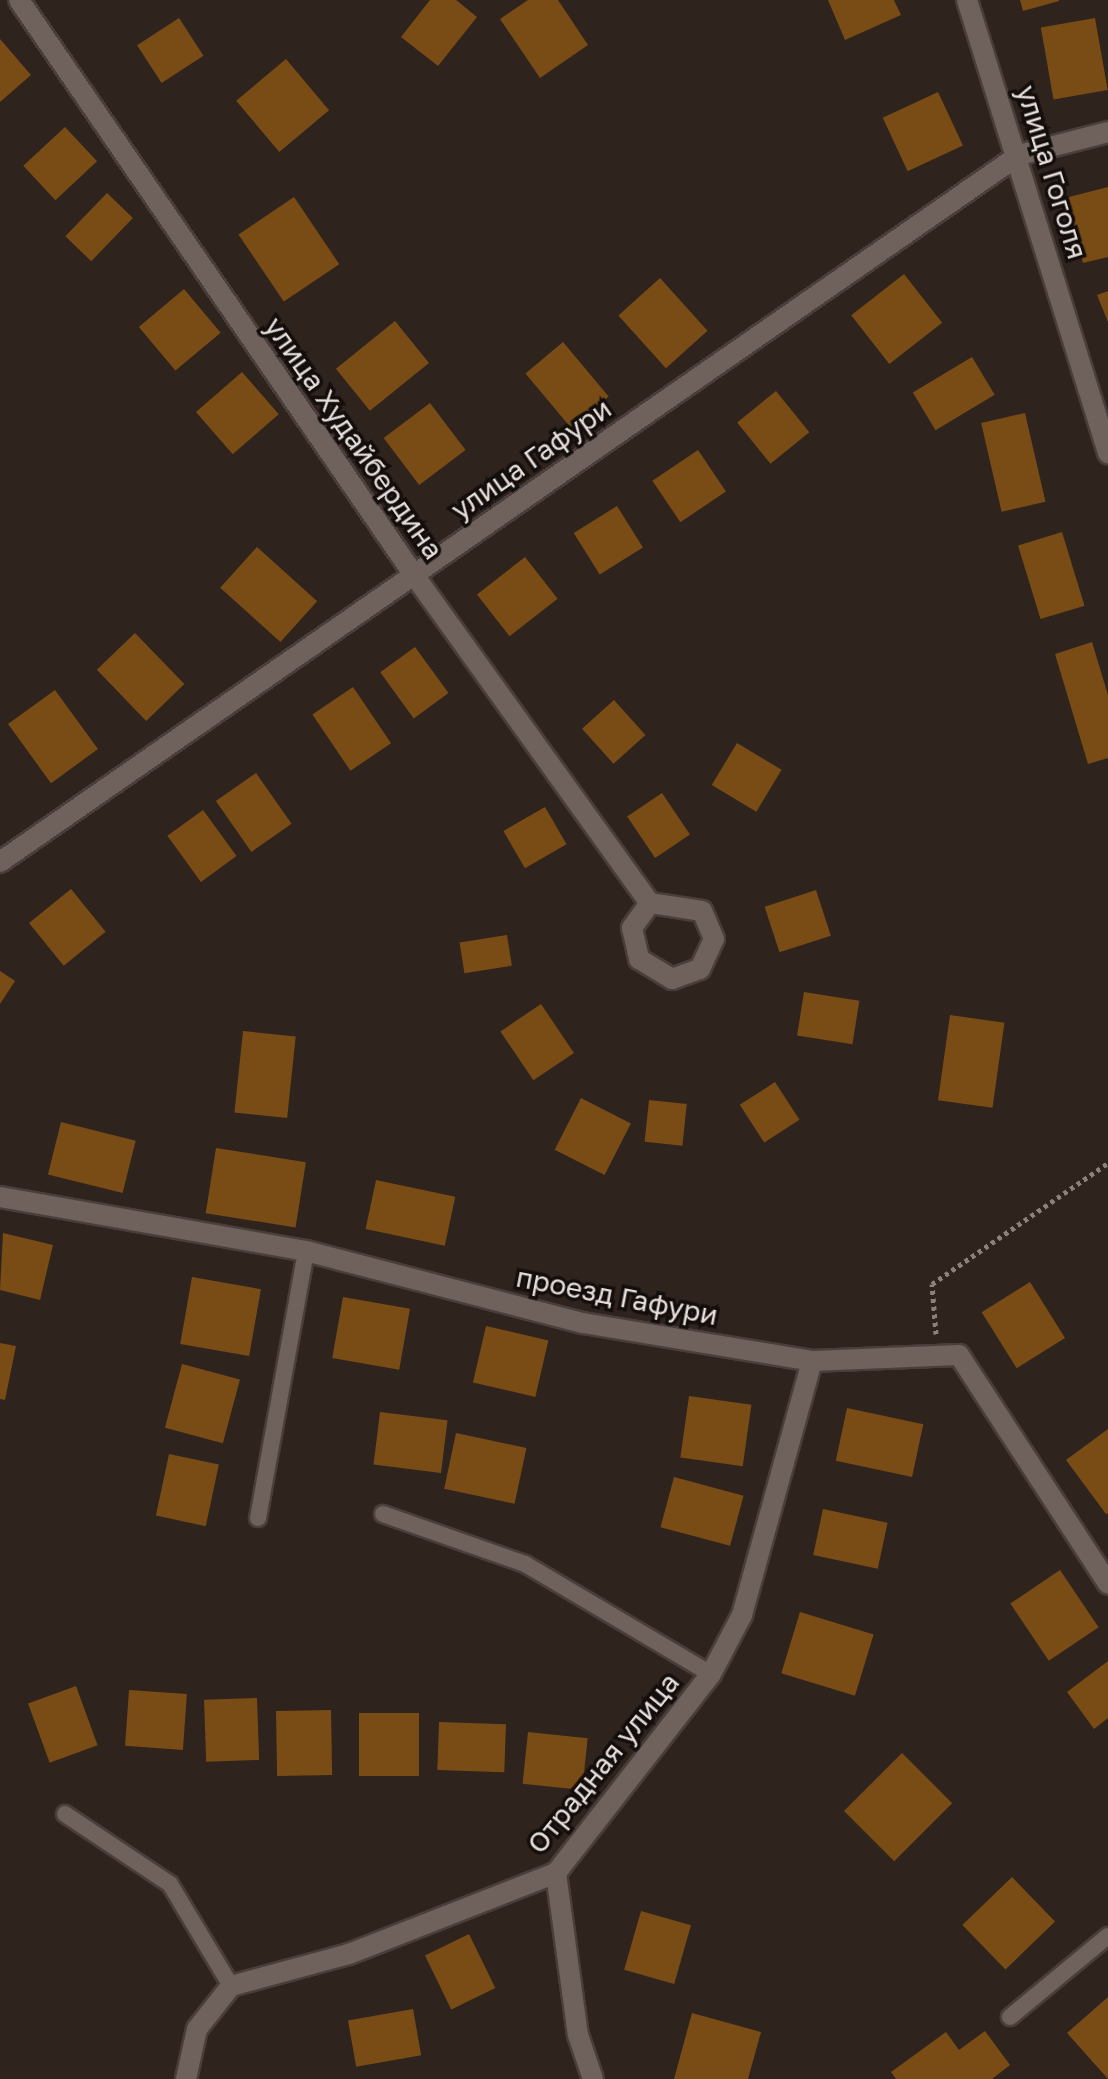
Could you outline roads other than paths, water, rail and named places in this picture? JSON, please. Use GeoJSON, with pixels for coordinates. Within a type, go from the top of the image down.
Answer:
{"type":"FeatureCollection","features":[{"type":"Feature","properties":{"kind":"street","name":"улица Худайбердина"},"geometry":{"type":"LineString","coordinates":[[19,0],[414,575],[650,903]]}},
{"type":"Feature","properties":{"kind":"street","name":"улица Гоголя"},"geometry":{"type":"LineString","coordinates":[[967,0],[1019,155],[1108,454]]}},
{"type":"Feature","properties":{"kind":"street","name":"улица Гафури"},"geometry":{"type":"LineString","coordinates":[[0,862],[1019,155],[1108,132]]}},
{"type":"Feature","properties":{"kind":"street","name":"проезд Гафури"},"geometry":{"type":"LineString","coordinates":[[0,1197],[306,1251],[583,1323],[812,1361],[959,1355],[1108,1584]]}},
{"type":"Feature","properties":{"kind":"street","name":"Отрадная улица"},"geometry":{"type":"LineString","coordinates":[[231,1986],[349,1954],[556,1873],[711,1674],[742,1615],[812,1361]]}},
{"type":"Feature","properties":{"kind":"street"},"geometry":{"type":"LineString","coordinates":[[556,1873],[578,2035],[593,2079]]}},
{"type":"Feature","properties":{"kind":"street"},"geometry":{"type":"LineString","coordinates":[[186,2079],[197,2029],[231,1986]]}},
{"type":"Feature","properties":{"kind":"lane"},"geometry":{"type":"LineString","coordinates":[[258,1518],[306,1251]]}},
{"type":"Feature","properties":{"kind":"lane"},"geometry":{"type":"LineString","coordinates":[[383,1514],[525,1564],[711,1674]]}},
{"type":"Feature","properties":{"kind":"lane"},"geometry":{"type":"LineString","coordinates":[[65,1814],[170,1884],[231,1986]]}},
{"type":"Feature","properties":{"kind":"lane"},"geometry":{"type":"LineString","coordinates":[[1010,2017],[1108,1936]]}}]}
